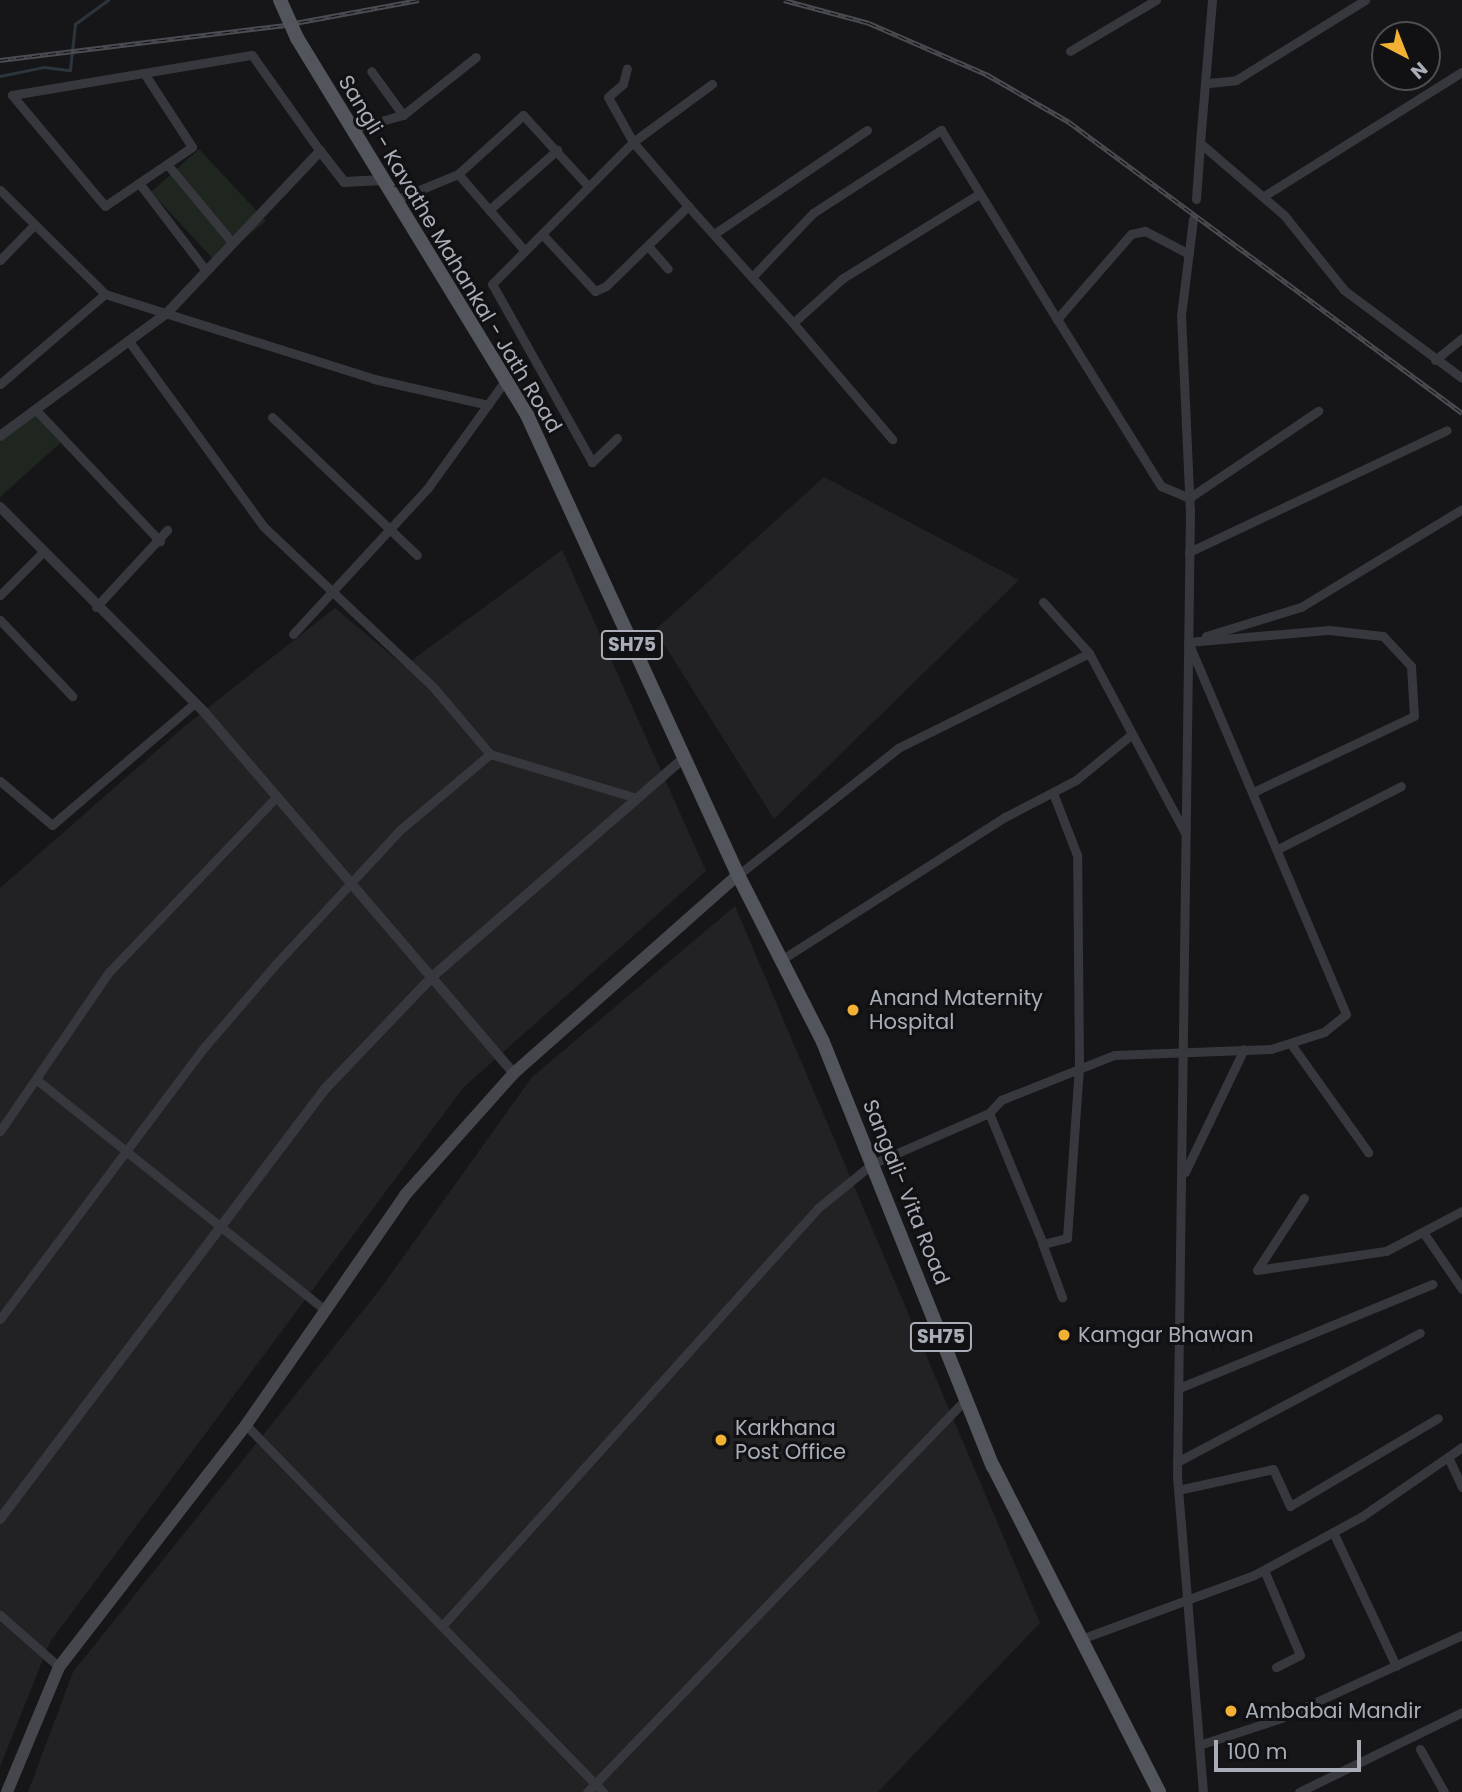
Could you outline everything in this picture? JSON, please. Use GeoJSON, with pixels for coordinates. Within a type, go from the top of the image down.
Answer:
{"type":"FeatureCollection","features":[{"type":"Feature","properties":{"kind":"main road","name":"Sangli - Kavathe Mahankal - Jath Road"},"geometry":{"type":"LineString","coordinates":[[281,0],[297,38],[505,381],[738,875]]}},
{"type":"Feature","properties":{"kind":"main road","name":"Sangali- Vita Road"},"geometry":{"type":"LineString","coordinates":[[738,875],[781,960],[872,1164],[966,1399],[1081,1639],[1159,1792]]}},
{"type":"Feature","properties":{"kind":"main road"},"geometry":{"type":"LineString","coordinates":[[7,1792],[59,1667],[246,1425],[405,1195],[514,1073],[738,875]]}},
{"type":"Feature","properties":{"kind":"street"},"geometry":{"type":"LineString","coordinates":[[1070,51],[1156,0]]}},
{"type":"Feature","properties":{"kind":"street"},"geometry":{"type":"LineString","coordinates":[[1196,199],[1200,143],[1209,83],[1212,0]]}},
{"type":"Feature","properties":{"kind":"street"},"geometry":{"type":"LineString","coordinates":[[1209,83],[1236,80],[1365,0]]}},
{"type":"Feature","properties":{"kind":"street"},"geometry":{"type":"LineString","coordinates":[[145,73],[192,147],[105,206],[12,95],[252,55],[344,182],[383,180]]}},
{"type":"Feature","properties":{"kind":"street"},"geometry":{"type":"LineString","coordinates":[[352,129],[403,115],[476,57]]}},
{"type":"Feature","properties":{"kind":"street"},"geometry":{"type":"LineString","coordinates":[[627,68],[623,84],[608,97],[633,142],[753,276],[892,439]]}},
{"type":"Feature","properties":{"kind":"street"},"geometry":{"type":"LineString","coordinates":[[371,71],[403,115]]}},
{"type":"Feature","properties":{"kind":"street"},"geometry":{"type":"LineString","coordinates":[[1264,196],[1462,72]]}},
{"type":"Feature","properties":{"kind":"street"},"geometry":{"type":"LineString","coordinates":[[617,438],[592,462],[492,284],[633,142],[712,84]]}},
{"type":"Feature","properties":{"kind":"street"},"geometry":{"type":"LineString","coordinates":[[395,200],[458,174],[523,115],[588,186]]}},
{"type":"Feature","properties":{"kind":"street"},"geometry":{"type":"LineString","coordinates":[[714,234],[867,130]]}},
{"type":"Feature","properties":{"kind":"street"},"geometry":{"type":"LineString","coordinates":[[753,276],[813,213],[941,130],[1161,486],[1189,498]]}},
{"type":"Feature","properties":{"kind":"street"},"geometry":{"type":"LineString","coordinates":[[1200,143],[1264,196],[1344,290],[1462,378]]}},
{"type":"Feature","properties":{"kind":"street"},"geometry":{"type":"LineString","coordinates":[[489,210],[557,150]]}},
{"type":"Feature","properties":{"kind":"street"},"geometry":{"type":"LineString","coordinates":[[0,436],[167,313],[230,240],[320,151]]}},
{"type":"Feature","properties":{"kind":"street"},"geometry":{"type":"LineString","coordinates":[[167,164],[230,240]]}},
{"type":"Feature","properties":{"kind":"street"},"geometry":{"type":"LineString","coordinates":[[458,174],[525,251]]}},
{"type":"Feature","properties":{"kind":"street"},"geometry":{"type":"LineString","coordinates":[[139,183],[204,268]]}},
{"type":"Feature","properties":{"kind":"street"},"geometry":{"type":"LineString","coordinates":[[0,190],[105,293],[374,379],[488,405]]}},
{"type":"Feature","properties":{"kind":"street"},"geometry":{"type":"LineString","coordinates":[[793,323],[843,278],[979,194]]}},
{"type":"Feature","properties":{"kind":"street"},"geometry":{"type":"LineString","coordinates":[[542,234],[594,291],[648,246],[688,206]]}},
{"type":"Feature","properties":{"kind":"street"},"geometry":{"type":"LineString","coordinates":[[1193,219],[1181,315],[1189,552],[1177,1462],[1203,1792]]}},
{"type":"Feature","properties":{"kind":"street"},"geometry":{"type":"LineString","coordinates":[[0,260],[34,225]]}},
{"type":"Feature","properties":{"kind":"street"},"geometry":{"type":"LineString","coordinates":[[1057,319],[1131,233],[1145,231],[1189,254]]}},
{"type":"Feature","properties":{"kind":"street"},"geometry":{"type":"LineString","coordinates":[[648,246],[668,269]]}},
{"type":"Feature","properties":{"kind":"street"},"geometry":{"type":"LineString","coordinates":[[0,384],[105,293]]}},
{"type":"Feature","properties":{"kind":"street"},"geometry":{"type":"LineString","coordinates":[[1435,360],[1462,338]]}},
{"type":"Feature","properties":{"kind":"street"},"geometry":{"type":"LineString","coordinates":[[128,340],[264,527],[333,597],[434,688],[490,754],[637,798]]}},
{"type":"Feature","properties":{"kind":"street"},"geometry":{"type":"LineString","coordinates":[[293,634],[333,597],[505,381]]}},
{"type":"Feature","properties":{"kind":"street"},"geometry":{"type":"LineString","coordinates":[[35,408],[160,541]]}},
{"type":"Feature","properties":{"kind":"street"},"geometry":{"type":"LineString","coordinates":[[1189,498],[1318,411]]}},
{"type":"Feature","properties":{"kind":"street"},"geometry":{"type":"LineString","coordinates":[[272,417],[417,555]]}},
{"type":"Feature","properties":{"kind":"street"},"geometry":{"type":"LineString","coordinates":[[1189,552],[1447,430]]}},
{"type":"Feature","properties":{"kind":"street"},"geometry":{"type":"LineString","coordinates":[[0,507],[96,607],[195,703],[355,882],[514,1073]]}},
{"type":"Feature","properties":{"kind":"street"},"geometry":{"type":"LineString","coordinates":[[1188,642],[1301,607],[1462,509]]}},
{"type":"Feature","properties":{"kind":"street"},"geometry":{"type":"LineString","coordinates":[[96,607],[160,541],[167,530]]}},
{"type":"Feature","properties":{"kind":"street"},"geometry":{"type":"LineString","coordinates":[[0,595],[43,552]]}},
{"type":"Feature","properties":{"kind":"street"},"geometry":{"type":"LineString","coordinates":[[1043,602],[1088,653],[1185,835]]}},
{"type":"Feature","properties":{"kind":"street"},"geometry":{"type":"LineString","coordinates":[[0,620],[72,696]]}},
{"type":"Feature","properties":{"kind":"street"},"geometry":{"type":"LineString","coordinates":[[1188,642],[1329,630],[1383,636],[1411,666],[1414,716],[1253,792]]}},
{"type":"Feature","properties":{"kind":"street"},"geometry":{"type":"LineString","coordinates":[[442,1626],[818,1208],[872,1164],[989,1113],[1001,1100],[1079,1066],[1184,1048],[1244,1049],[1291,1044],[1324,1032],[1346,1014],[1188,642]]}},
{"type":"Feature","properties":{"kind":"street"},"geometry":{"type":"LineString","coordinates":[[738,875],[898,748],[1088,653]]}},
{"type":"Feature","properties":{"kind":"street"},"geometry":{"type":"LineString","coordinates":[[0,781],[52,825],[195,703]]}},
{"type":"Feature","properties":{"kind":"street"},"geometry":{"type":"LineString","coordinates":[[781,960],[1053,793],[1132,734]]}},
{"type":"Feature","properties":{"kind":"street"},"geometry":{"type":"LineString","coordinates":[[0,1319],[129,1151],[201,1051],[401,829],[490,754]]}},
{"type":"Feature","properties":{"kind":"street"},"geometry":{"type":"LineString","coordinates":[[0,1519],[225,1225],[325,1089],[433,976],[684,758]]}},
{"type":"Feature","properties":{"kind":"street"},"geometry":{"type":"LineString","coordinates":[[1278,849],[1401,786]]}},
{"type":"Feature","properties":{"kind":"street"},"geometry":{"type":"LineString","coordinates":[[1042,1243],[1067,1238],[1079,1066],[1077,855],[1053,793]]}},
{"type":"Feature","properties":{"kind":"street"},"geometry":{"type":"LineString","coordinates":[[0,1130],[109,972],[277,796]]}},
{"type":"Feature","properties":{"kind":"street"},"geometry":{"type":"LineString","coordinates":[[1291,1044],[1367,1152]]}},
{"type":"Feature","properties":{"kind":"street"},"geometry":{"type":"LineString","coordinates":[[1182,1177],[1244,1049]]}},
{"type":"Feature","properties":{"kind":"street"},"geometry":{"type":"LineString","coordinates":[[37,1080],[225,1225],[325,1310]]}},
{"type":"Feature","properties":{"kind":"street"},"geometry":{"type":"LineString","coordinates":[[989,1113],[1062,1297]]}},
{"type":"Feature","properties":{"kind":"street"},"geometry":{"type":"LineString","coordinates":[[1304,1198],[1257,1270],[1387,1251],[1462,1211]]}},
{"type":"Feature","properties":{"kind":"street"},"geometry":{"type":"LineString","coordinates":[[1423,1232],[1462,1289]]}},
{"type":"Feature","properties":{"kind":"street"},"geometry":{"type":"LineString","coordinates":[[1179,1388],[1432,1284]]}},
{"type":"Feature","properties":{"kind":"street"},"geometry":{"type":"LineString","coordinates":[[1177,1462],[1420,1334]]}},
{"type":"Feature","properties":{"kind":"street"},"geometry":{"type":"LineString","coordinates":[[587,1792],[966,1399]]}},
{"type":"Feature","properties":{"kind":"street"},"geometry":{"type":"LineString","coordinates":[[1178,1490],[1273,1469],[1290,1506],[1438,1419]]}},
{"type":"Feature","properties":{"kind":"street"},"geometry":{"type":"LineString","coordinates":[[246,1425],[603,1792]]}},
{"type":"Feature","properties":{"kind":"street"},"geometry":{"type":"LineString","coordinates":[[1081,1639],[1189,1602],[1264,1570],[1333,1532],[1462,1447]]}},
{"type":"Feature","properties":{"kind":"street"},"geometry":{"type":"LineString","coordinates":[[1448,1457],[1462,1487]]}},
{"type":"Feature","properties":{"kind":"street"},"geometry":{"type":"LineString","coordinates":[[1333,1532],[1396,1666]]}},
{"type":"Feature","properties":{"kind":"street"},"geometry":{"type":"LineString","coordinates":[[1264,1570],[1300,1655],[1276,1667]]}},
{"type":"Feature","properties":{"kind":"street"},"geometry":{"type":"LineString","coordinates":[[0,1615],[59,1667]]}},
{"type":"Feature","properties":{"kind":"street"},"geometry":{"type":"LineString","coordinates":[[1199,1745],[1282,1718],[1462,1634]]}},
{"type":"Feature","properties":{"kind":"street"},"geometry":{"type":"LineString","coordinates":[[1299,1792],[1462,1712]]}},
{"type":"Feature","properties":{"kind":"street"},"geometry":{"type":"LineString","coordinates":[[1420,1749],[1444,1792]]}},
{"type":"Feature","properties":{"kind":"shaded area"},"geometry":{"type":"Polygon","coordinates":[[[199,149],[266,221],[216,262],[151,192],[199,149]]]}},
{"type":"Feature","properties":{"kind":"shaded area"},"geometry":{"type":"Polygon","coordinates":[[[39,408],[66,438],[0,497],[0,442],[39,408]]]}},
{"type":"Feature","properties":{"kind":"shaded area"},"geometry":{"type":"Polygon","coordinates":[[[824,477],[1019,580],[774,819],[655,630],[824,477]]]}},
{"type":"Feature","properties":{"kind":"shaded area"},"geometry":{"type":"Polygon","coordinates":[[[562,550],[706,871],[463,1088],[50,1642],[0,1767],[0,888],[186,725],[335,608],[404,666],[562,550]]]}},
{"type":"Feature","properties":{"kind":"shaded area"},"geometry":{"type":"Polygon","coordinates":[[[735,906],[1040,1623],[878,1792],[28,1792],[73,1672],[381,1288],[532,1077],[735,906]]]}},
{"type":"Feature","properties":{"kind":"waterway"},"geometry":{"type":"LineString","coordinates":[[0,76],[44,67],[70,70],[75,24],[108,0]]}},
{"type":"Feature","properties":{"kind":"railway"},"geometry":{"type":"LineString","coordinates":[[0,60],[284,25],[419,0]]}},
{"type":"Feature","properties":{"kind":"railway"},"geometry":{"type":"LineString","coordinates":[[784,0],[869,23],[986,74],[1069,122],[1462,413]]}},
{"type":"Feature","properties":{"kind":"place","name":"Anand Maternity Hospital"},"geometry":{"type":"Point","coordinates":[853,1010]}},
{"type":"Feature","properties":{"kind":"place","name":"Kamgar Bhawan"},"geometry":{"type":"Point","coordinates":[1064,1335]}},
{"type":"Feature","properties":{"kind":"place","name":"Karkhana Post Office"},"geometry":{"type":"Point","coordinates":[721,1440]}},
{"type":"Feature","properties":{"kind":"place","name":"Ambabai Mandir"},"geometry":{"type":"Point","coordinates":[1231,1711]}}]}
